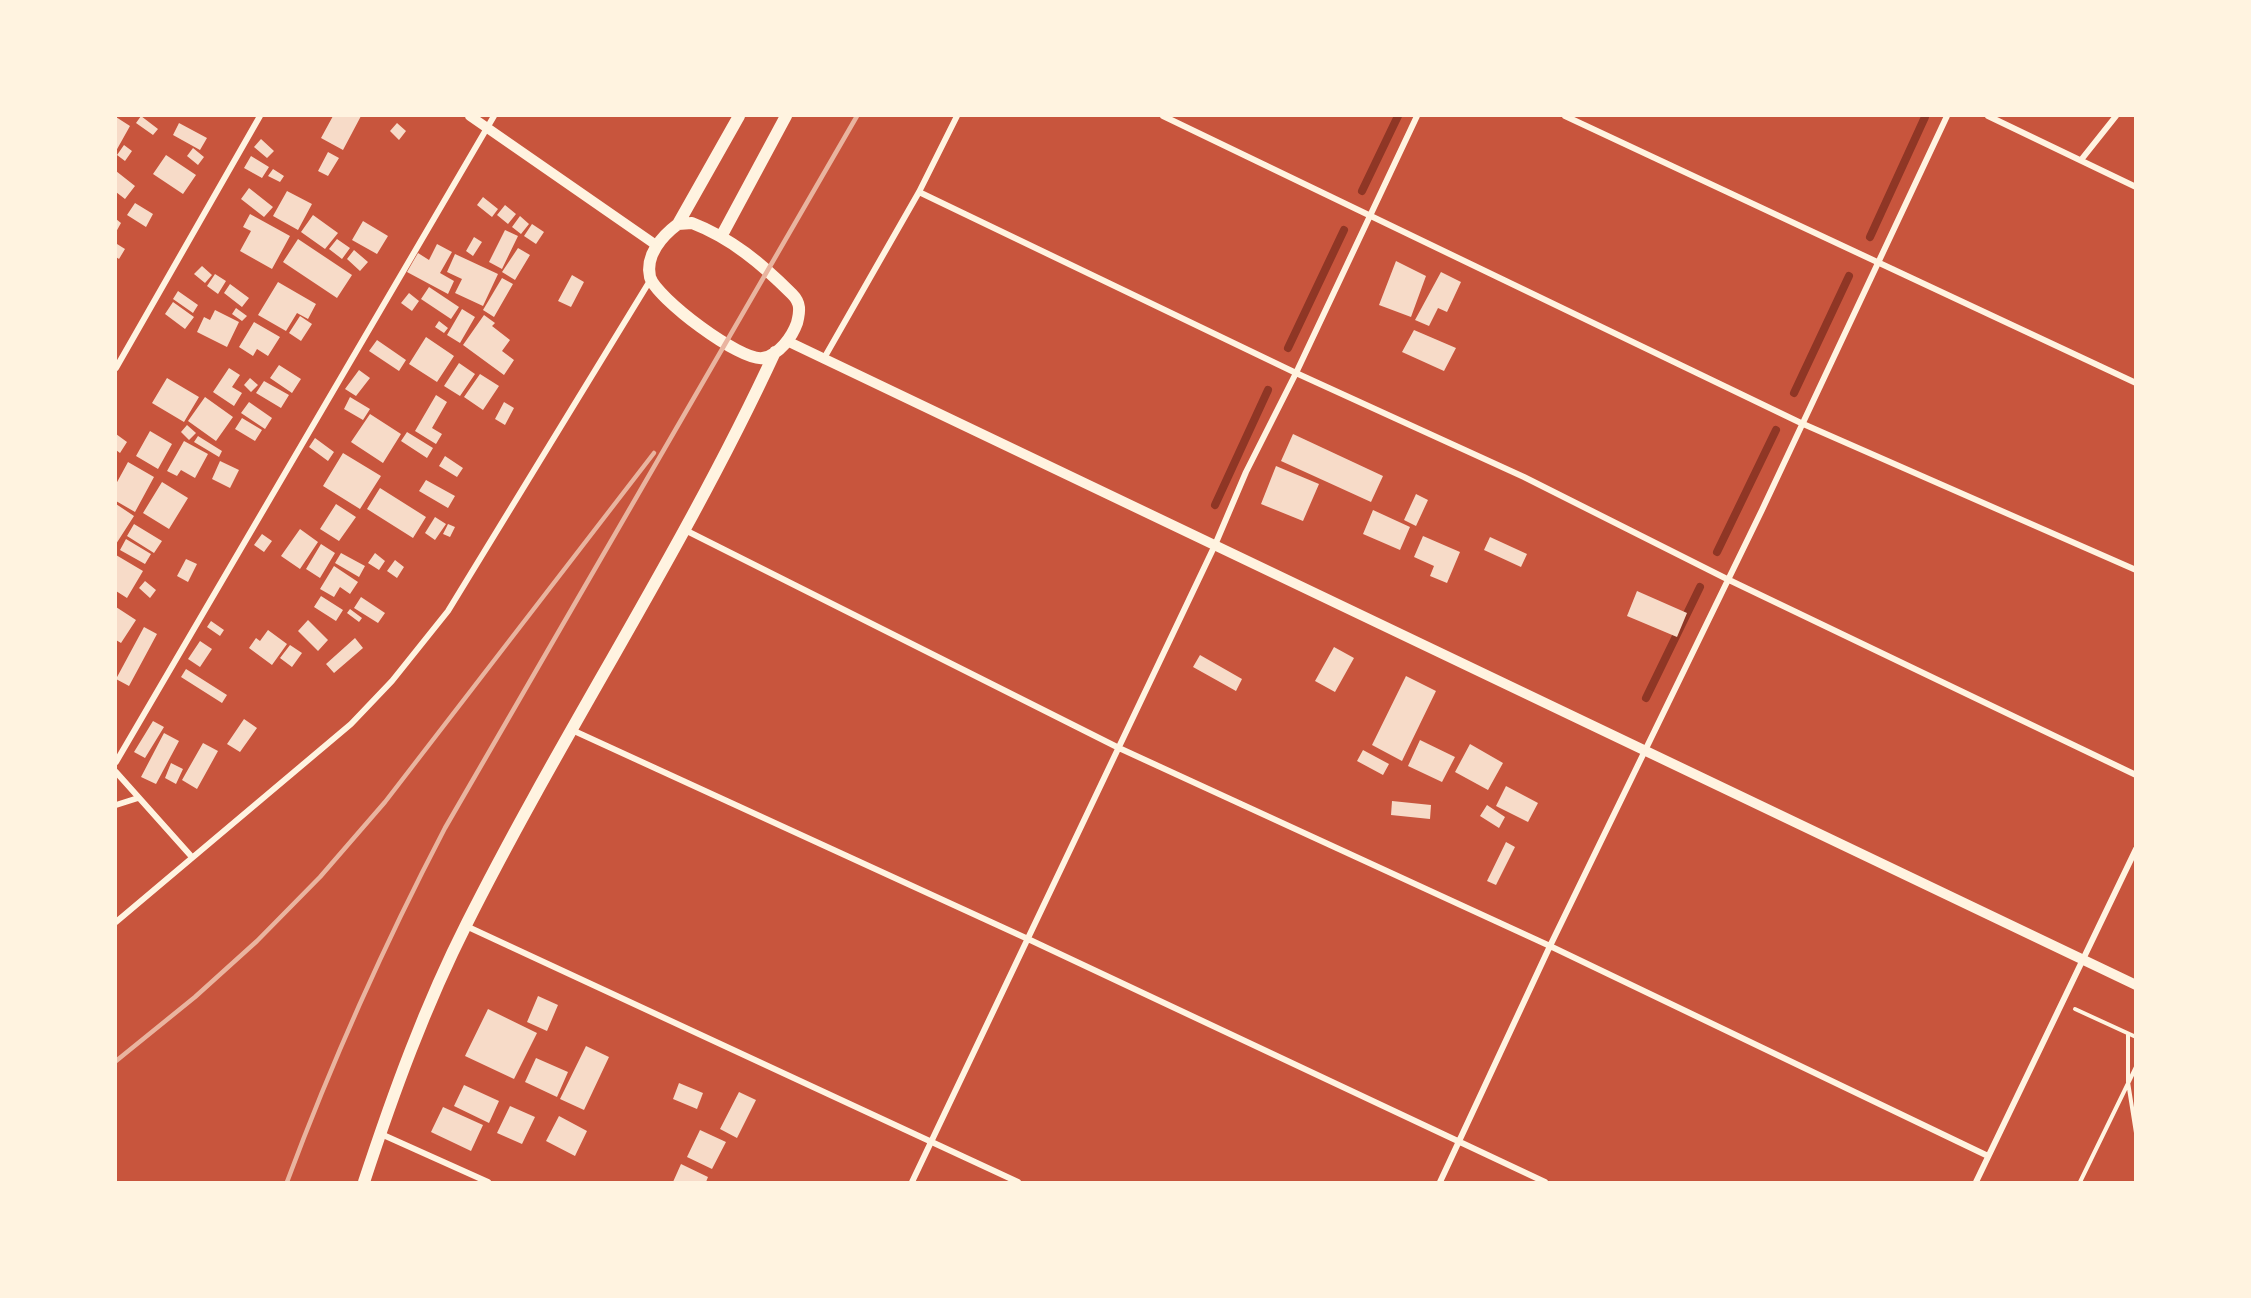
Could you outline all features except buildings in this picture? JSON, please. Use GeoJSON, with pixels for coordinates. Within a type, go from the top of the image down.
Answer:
{"type":"FeatureCollection","features":[{"type":"Feature","properties":{"kind":"main road"},"geometry":{"type":"LineString","coordinates":[[678,224],[692,223],[722,235],[768,270],[798,300],[799,314],[787,341],[775,352],[763,358],[751,357],[726,344],[668,301],[651,279],[649,267],[656,245],[678,224],[739,116]]}},
{"type":"Feature","properties":{"kind":"main road"},"geometry":{"type":"LineString","coordinates":[[722,235],[786,116]]}},
{"type":"Feature","properties":{"kind":"main road"},"geometry":{"type":"LineString","coordinates":[[364,1182],[404,1066],[466,926],[572,730],[685,530],[775,352]]}},
{"type":"Feature","properties":{"kind":"street"},"geometry":{"type":"LineString","coordinates":[[116,368],[260,116]]}},
{"type":"Feature","properties":{"kind":"street"},"geometry":{"type":"LineString","coordinates":[[470,116],[656,245]]}},
{"type":"Feature","properties":{"kind":"street"},"geometry":{"type":"LineString","coordinates":[[116,762],[494,116]]}},
{"type":"Feature","properties":{"kind":"street"},"geometry":{"type":"LineString","coordinates":[[823,360],[919,192],[957,116]]}},
{"type":"Feature","properties":{"kind":"street"},"geometry":{"type":"LineString","coordinates":[[1163,116],[1801,423],[2136,570]]}},
{"type":"Feature","properties":{"kind":"street"},"geometry":{"type":"LineString","coordinates":[[912,1182],[1215,545],[1246,472],[1417,116]]}},
{"type":"Feature","properties":{"kind":"street"},"geometry":{"type":"LineString","coordinates":[[1565,116],[2136,383]]}},
{"type":"Feature","properties":{"kind":"street"},"geometry":{"type":"LineString","coordinates":[[1440,1182],[1550,946],[1762,510],[1947,116]]}},
{"type":"Feature","properties":{"kind":"street"},"geometry":{"type":"LineString","coordinates":[[1988,116],[2136,187]]}},
{"type":"Feature","properties":{"kind":"street"},"geometry":{"type":"LineString","coordinates":[[2081,160],[2116,116]]}},
{"type":"Feature","properties":{"kind":"street"},"geometry":{"type":"LineString","coordinates":[[919,192],[1296,372],[1524,477],[1727,579],[2136,775]]}},
{"type":"Feature","properties":{"kind":"street"},"geometry":{"type":"LineString","coordinates":[[116,922],[191,856],[351,724],[392,681],[448,611],[651,279]]}},
{"type":"Feature","properties":{"kind":"street"},"geometry":{"type":"LineString","coordinates":[[787,341],[2136,985]]}},
{"type":"Feature","properties":{"kind":"street"},"geometry":{"type":"LineString","coordinates":[[685,530],[1119,748],[1550,946],[1988,1156]]}},
{"type":"Feature","properties":{"kind":"street"},"geometry":{"type":"LineString","coordinates":[[572,730],[1028,939],[1545,1182]]}},
{"type":"Feature","properties":{"kind":"street"},"geometry":{"type":"LineString","coordinates":[[116,772],[191,856]]}},
{"type":"Feature","properties":{"kind":"street"},"geometry":{"type":"LineString","coordinates":[[116,805],[138,798]]}},
{"type":"Feature","properties":{"kind":"street"},"geometry":{"type":"LineString","coordinates":[[1976,1182],[2136,849]]}},
{"type":"Feature","properties":{"kind":"street"},"geometry":{"type":"LineString","coordinates":[[466,926],[1018,1182]]}},
{"type":"Feature","properties":{"kind":"street"},"geometry":{"type":"LineString","coordinates":[[380,1133],[488,1182]]}},
{"type":"Feature","properties":{"kind":"path"},"geometry":{"type":"LineString","coordinates":[[2063,1003],[2136,1037]]}},
{"type":"Feature","properties":{"kind":"path"},"geometry":{"type":"LineString","coordinates":[[2128,1034],[2128,1082],[2136,1133]]}},
{"type":"Feature","properties":{"kind":"path"},"geometry":{"type":"LineString","coordinates":[[2080,1182],[2136,1067]]}},
{"type":"Feature","properties":{"kind":"waterway"},"geometry":{"type":"LineString","coordinates":[[1362,191],[1398,116]]}},
{"type":"Feature","properties":{"kind":"waterway"},"geometry":{"type":"LineString","coordinates":[[1870,237],[1925,117]]}},
{"type":"Feature","properties":{"kind":"waterway"},"geometry":{"type":"LineString","coordinates":[[1288,348],[1344,230]]}},
{"type":"Feature","properties":{"kind":"waterway"},"geometry":{"type":"LineString","coordinates":[[1794,393],[1849,276]]}},
{"type":"Feature","properties":{"kind":"waterway"},"geometry":{"type":"LineString","coordinates":[[1215,505],[1268,390]]}},
{"type":"Feature","properties":{"kind":"waterway"},"geometry":{"type":"LineString","coordinates":[[1717,552],[1776,430]]}},
{"type":"Feature","properties":{"kind":"waterway"},"geometry":{"type":"LineString","coordinates":[[1646,698],[1700,587]]}},
{"type":"Feature","properties":{"kind":"railway"},"geometry":{"type":"LineString","coordinates":[[287,1182],[360,1003],[445,828],[857,116]]}},
{"type":"Feature","properties":{"kind":"railway"},"geometry":{"type":"LineString","coordinates":[[116,1061],[195,997],[257,941],[320,877],[385,802],[654,453]]}}]}
